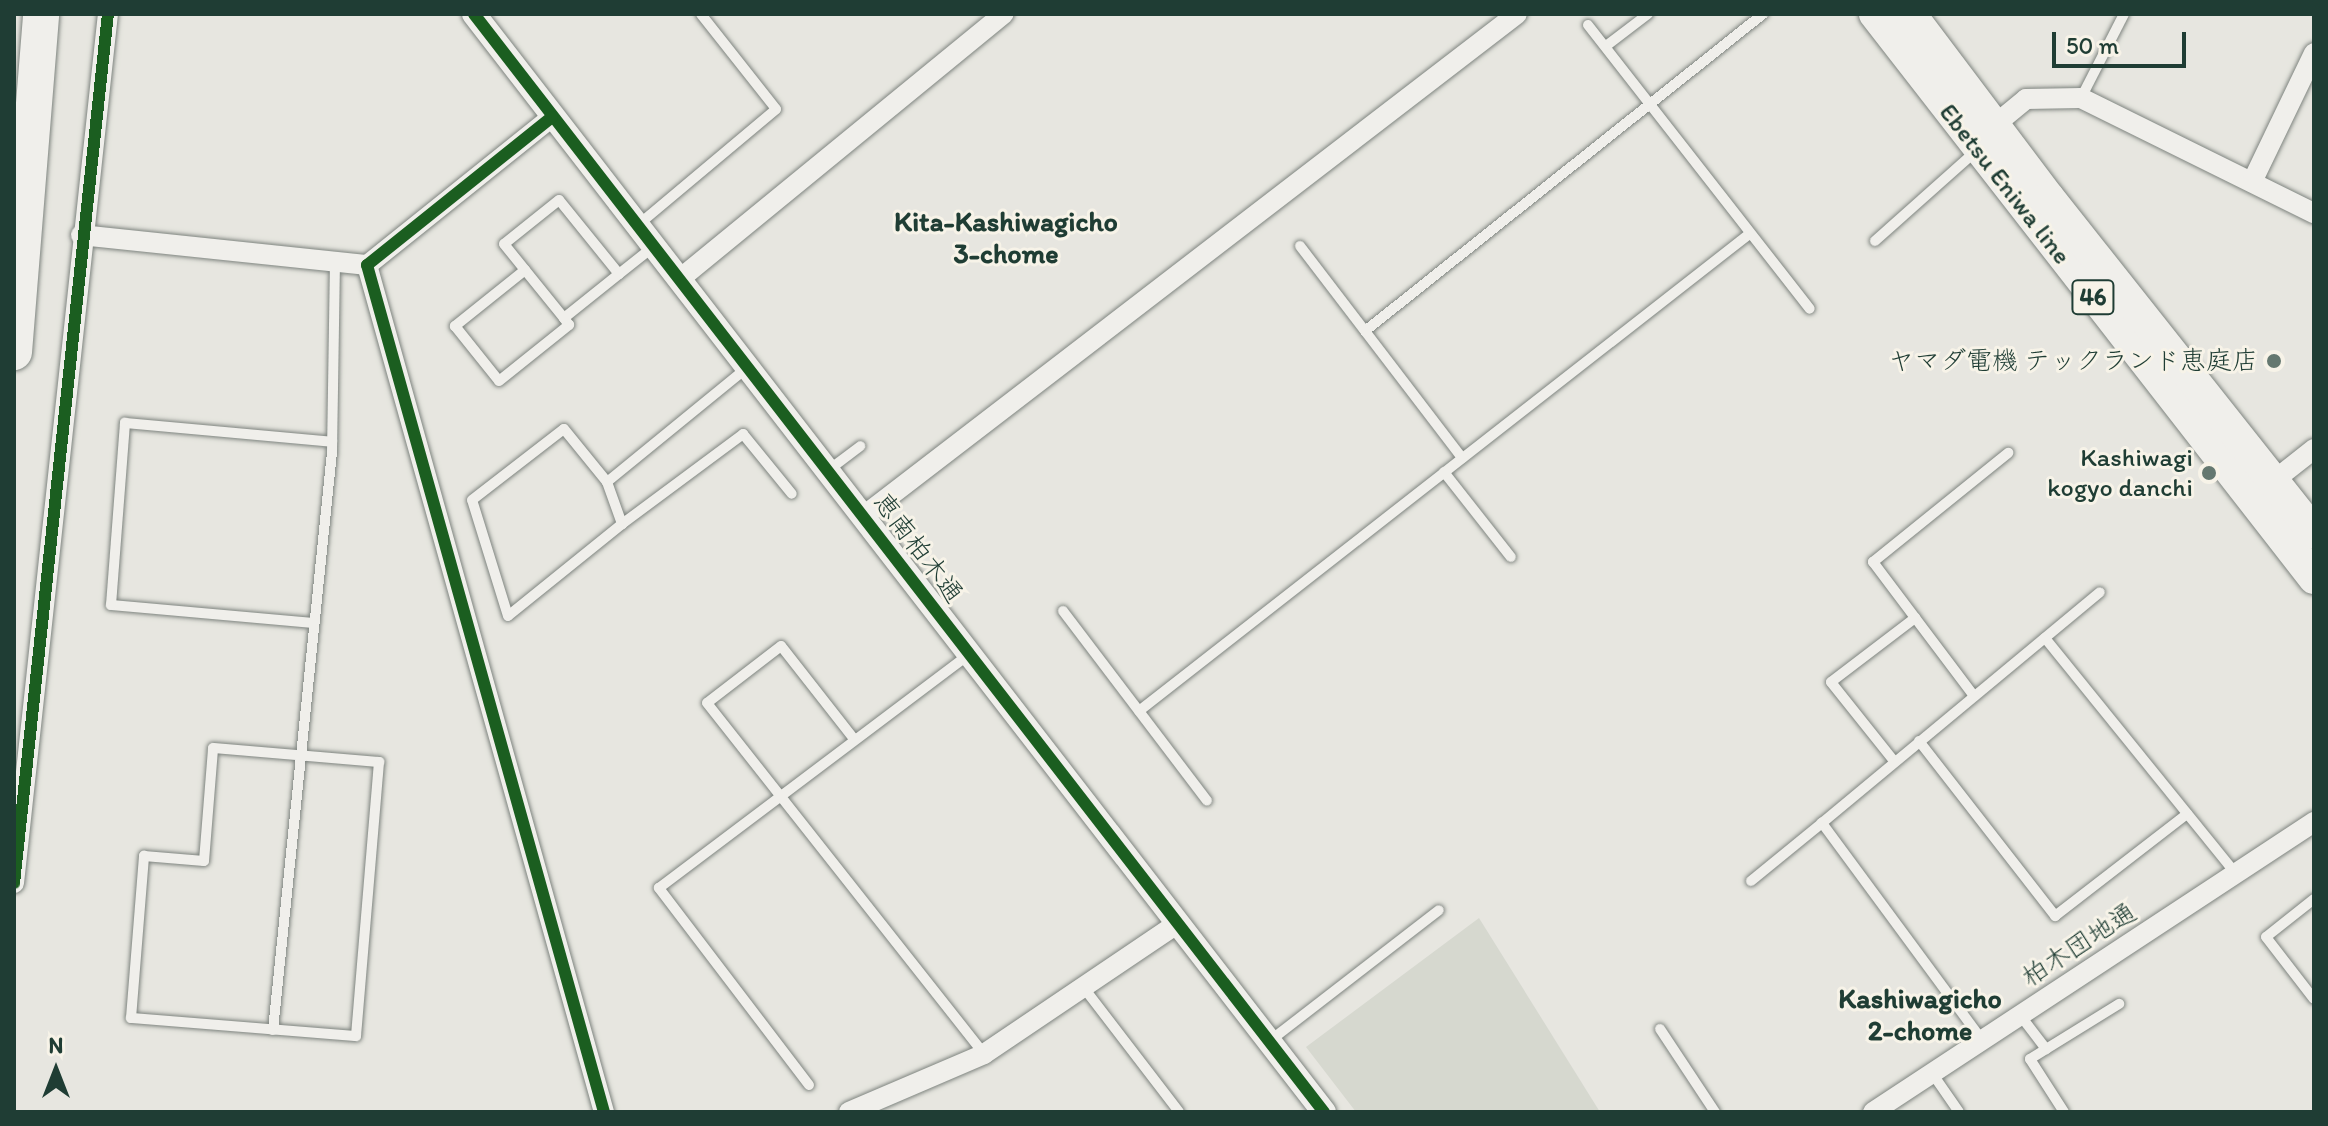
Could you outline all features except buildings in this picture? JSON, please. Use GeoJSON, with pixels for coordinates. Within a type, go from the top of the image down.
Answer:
{"type":"FeatureCollection","features":[{"type":"Feature","properties":{"kind":"highway"},"geometry":{"type":"LineString","coordinates":[[14,352],[41,14]]}},
{"type":"Feature","properties":{"kind":"main road","name":"Ebetsu Eniwa line"},"geometry":{"type":"LineString","coordinates":[[1875,14],[1984,136],[2262,489],[2314,578]]}},
{"type":"Feature","properties":{"kind":"main road","name":"Ebetsu Eniwa line"},"geometry":{"type":"LineString","coordinates":[[1910,14],[1984,136]]}},
{"type":"Feature","properties":{"kind":"main road","name":"Ebetsu Eniwa line"},"geometry":{"type":"LineString","coordinates":[[2262,489],[2314,533]]}},
{"type":"Feature","properties":{"kind":"street"},"geometry":{"type":"LineString","coordinates":[[14,883],[81,235],[108,14]]}},
{"type":"Feature","properties":{"kind":"street","name":"恵南柏木通"},"geometry":{"type":"LineString","coordinates":[[474,14],[830,469],[1324,1112]]}},
{"type":"Feature","properties":{"kind":"street"},"geometry":{"type":"LineString","coordinates":[[681,278],[1004,14]]}},
{"type":"Feature","properties":{"kind":"street"},"geometry":{"type":"LineString","coordinates":[[865,515],[1517,14]]}},
{"type":"Feature","properties":{"kind":"street"},"geometry":{"type":"LineString","coordinates":[[2252,182],[2313,56]]}},
{"type":"Feature","properties":{"kind":"street"},"geometry":{"type":"LineString","coordinates":[[1984,136],[2026,99],[2081,98],[2314,213]]}},
{"type":"Feature","properties":{"kind":"street"},"geometry":{"type":"LineString","coordinates":[[81,235],[367,265],[552,117]]}},
{"type":"Feature","properties":{"kind":"street"},"geometry":{"type":"LineString","coordinates":[[367,265],[604,1112]]}},
{"type":"Feature","properties":{"kind":"street"},"geometry":{"type":"LineString","coordinates":[[2262,489],[2314,449]]}},
{"type":"Feature","properties":{"kind":"street","name":"柏木団地通"},"geometry":{"type":"LineString","coordinates":[[1873,1112],[2314,822]]}},
{"type":"Feature","properties":{"kind":"street"},"geometry":{"type":"LineString","coordinates":[[849,1112],[984,1054],[1178,923]]}},
{"type":"Feature","properties":{"kind":"lane"},"geometry":{"type":"LineString","coordinates":[[638,225],[776,109],[701,14]]}},
{"type":"Feature","properties":{"kind":"lane"},"geometry":{"type":"LineString","coordinates":[[1606,46],[1648,14]]}},
{"type":"Feature","properties":{"kind":"lane"},"geometry":{"type":"LineString","coordinates":[[2081,98],[2124,14]]}},
{"type":"Feature","properties":{"kind":"lane"},"geometry":{"type":"LineString","coordinates":[[1365,331],[1755,16]]}},
{"type":"Feature","properties":{"kind":"lane"},"geometry":{"type":"LineString","coordinates":[[1588,25],[1651,102],[1748,235],[1810,309]]}},
{"type":"Feature","properties":{"kind":"lane"},"geometry":{"type":"LineString","coordinates":[[1875,241],[1984,136]]}},
{"type":"Feature","properties":{"kind":"lane"},"geometry":{"type":"LineString","coordinates":[[525,270],[455,326],[499,381],[569,325],[564,318],[504,244],[559,200],[619,274]]}},
{"type":"Feature","properties":{"kind":"lane"},"geometry":{"type":"LineString","coordinates":[[1139,711],[1748,235]]}},
{"type":"Feature","properties":{"kind":"lane"},"geometry":{"type":"LineString","coordinates":[[564,318],[655,246]]}},
{"type":"Feature","properties":{"kind":"lane"},"geometry":{"type":"LineString","coordinates":[[1300,246],[1462,458]]}},
{"type":"Feature","properties":{"kind":"lane"},"geometry":{"type":"LineString","coordinates":[[273,1030],[332,442],[335,262]]}},
{"type":"Feature","properties":{"kind":"lane"},"geometry":{"type":"LineString","coordinates":[[607,482],[750,366]]}},
{"type":"Feature","properties":{"kind":"lane"},"geometry":{"type":"LineString","coordinates":[[314,623],[111,605],[125,423],[332,442]]}},
{"type":"Feature","properties":{"kind":"lane"},"geometry":{"type":"LineString","coordinates":[[622,524],[607,482],[564,429],[472,500],[508,616],[622,524],[743,434],[792,494]]}},
{"type":"Feature","properties":{"kind":"lane"},"geometry":{"type":"LineString","coordinates":[[830,469],[860,446]]}},
{"type":"Feature","properties":{"kind":"lane"},"geometry":{"type":"LineString","coordinates":[[1974,696],[1873,562],[2008,453]]}},
{"type":"Feature","properties":{"kind":"lane"},"geometry":{"type":"LineString","coordinates":[[1444,472],[1511,557]]}},
{"type":"Feature","properties":{"kind":"lane"},"geometry":{"type":"LineString","coordinates":[[1751,881],[2100,592]]}},
{"type":"Feature","properties":{"kind":"lane"},"geometry":{"type":"LineString","coordinates":[[1063,611],[1207,801]]}},
{"type":"Feature","properties":{"kind":"lane"},"geometry":{"type":"LineString","coordinates":[[1894,761],[1831,682],[1915,618]]}},
{"type":"Feature","properties":{"kind":"lane"},"geometry":{"type":"LineString","coordinates":[[2045,638],[2236,874]]}},
{"type":"Feature","properties":{"kind":"lane"},"geometry":{"type":"LineString","coordinates":[[854,739],[781,646],[707,703],[984,1054]]}},
{"type":"Feature","properties":{"kind":"lane"},"geometry":{"type":"LineString","coordinates":[[809,1085],[659,888],[970,652]]}},
{"type":"Feature","properties":{"kind":"lane"},"geometry":{"type":"LineString","coordinates":[[1919,741],[2055,916],[2187,814]]}},
{"type":"Feature","properties":{"kind":"lane"},"geometry":{"type":"LineString","coordinates":[[213,748],[301,755],[379,762],[356,1036],[131,1018],[144,856],[204,861],[213,748]]}},
{"type":"Feature","properties":{"kind":"lane"},"geometry":{"type":"LineString","coordinates":[[1822,823],[1982,1040]]}},
{"type":"Feature","properties":{"kind":"lane"},"geometry":{"type":"LineString","coordinates":[[2314,899],[2266,937],[2314,999]]}},
{"type":"Feature","properties":{"kind":"lane"},"geometry":{"type":"LineString","coordinates":[[1269,1042],[1439,910]]}},
{"type":"Feature","properties":{"kind":"lane"},"geometry":{"type":"LineString","coordinates":[[1084,988],[1179,1112]]}},
{"type":"Feature","properties":{"kind":"lane"},"geometry":{"type":"LineString","coordinates":[[2064,1112],[2030,1059],[2119,1004]]}},
{"type":"Feature","properties":{"kind":"lane"},"geometry":{"type":"LineString","coordinates":[[2020,1015],[2046,1049]]}},
{"type":"Feature","properties":{"kind":"lane"},"geometry":{"type":"LineString","coordinates":[[1660,1029],[1715,1112]]}},
{"type":"Feature","properties":{"kind":"lane"},"geometry":{"type":"LineString","coordinates":[[1932,1073],[1959,1112]]}},
{"type":"Feature","properties":{"kind":"shaded area"},"geometry":{"type":"Polygon","coordinates":[[[1479,918],[1600,1112],[1356,1112],[1306,1047],[1479,918]]]}},
{"type":"Feature","properties":{"kind":"cycle path"},"geometry":{"type":"LineString","coordinates":[[14,883],[108,14]]}},
{"type":"Feature","properties":{"kind":"cycle path"},"geometry":{"type":"LineString","coordinates":[[474,14],[1324,1112]]}},
{"type":"Feature","properties":{"kind":"cycle path"},"geometry":{"type":"LineString","coordinates":[[552,117],[367,265],[604,1112]]}},
{"type":"Feature","properties":{"kind":"place","name":"ヤマダ電機 テックランド恵庭店"},"geometry":{"type":"Point","coordinates":[2274,361]}},
{"type":"Feature","properties":{"kind":"place","name":"Kashiwagi kogyo danchi"},"geometry":{"type":"Point","coordinates":[2209,473]}},
{"type":"Feature","properties":{"kind":"district","name":"Kita-Kashiwagicho 3-chome"},"geometry":{"type":"Point","coordinates":[1006,237]}},
{"type":"Feature","properties":{"kind":"district","name":"Kashiwagicho 2-chome"},"geometry":{"type":"Point","coordinates":[1920,1014]}}]}
